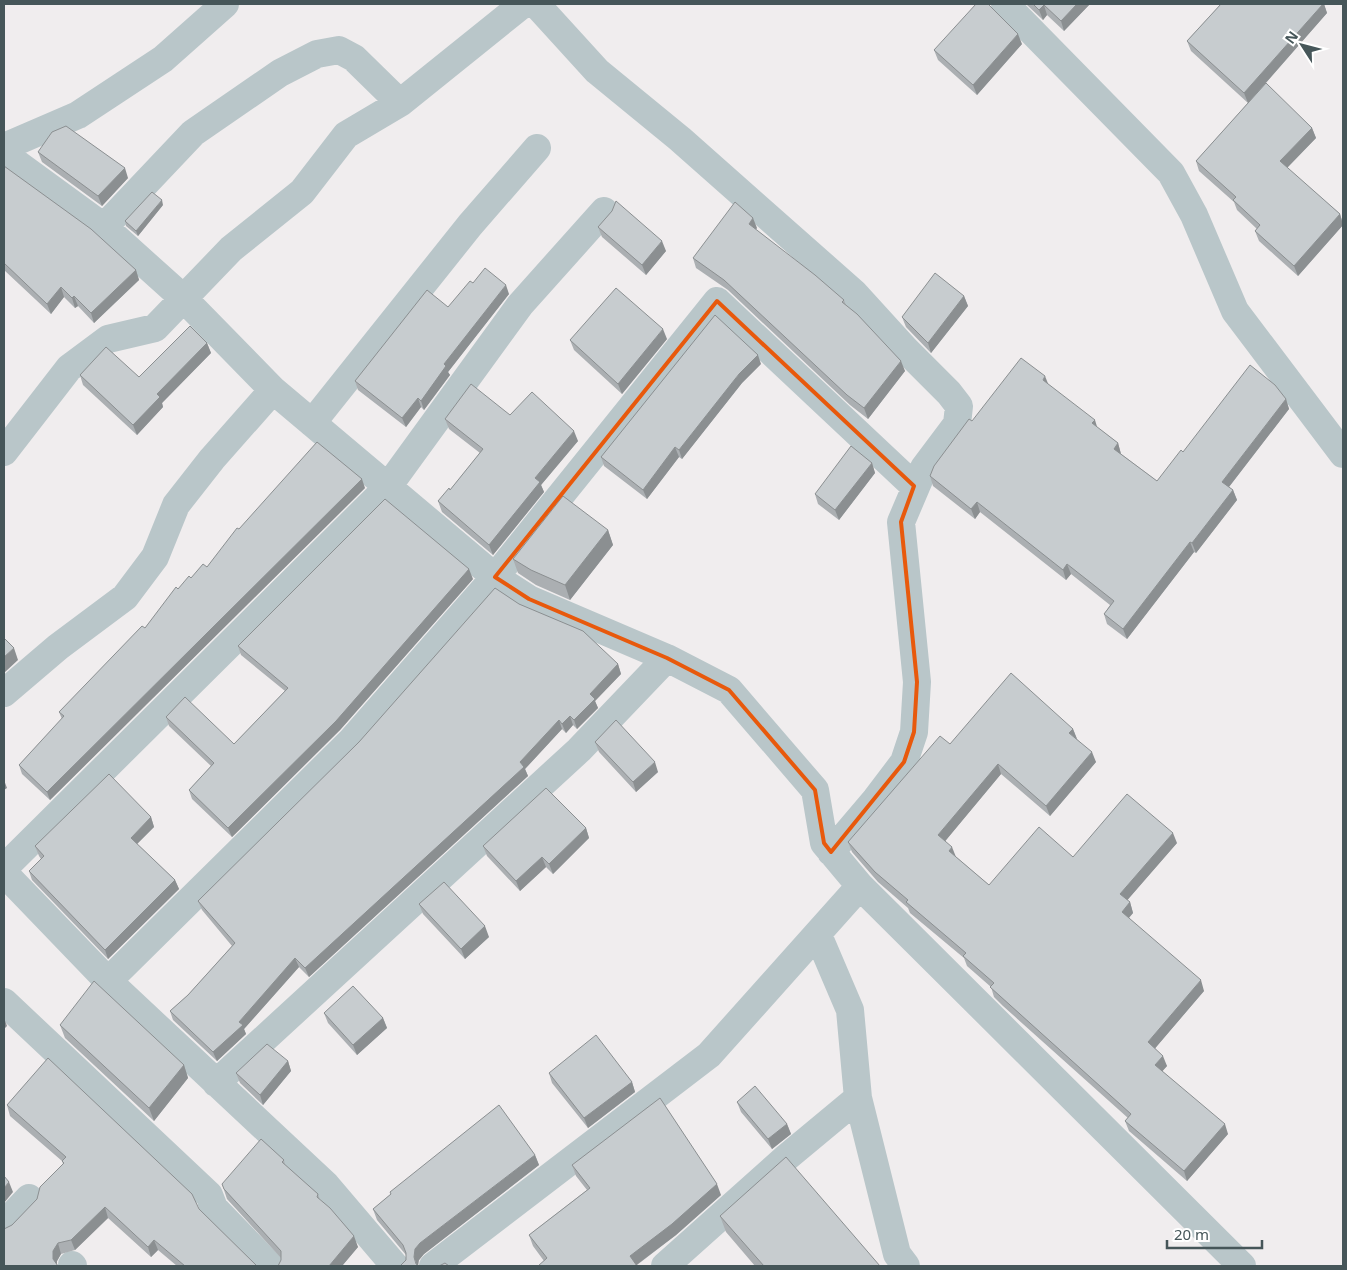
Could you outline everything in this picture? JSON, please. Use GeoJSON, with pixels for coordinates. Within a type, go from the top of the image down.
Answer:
{"type":"FeatureCollection","features":[{"type":"Feature","properties":{"kind":"street"},"geometry":{"type":"LineString","coordinates":[[4,146],[78,115],[163,59],[225,4]]}},
{"type":"Feature","properties":{"kind":"street"},"geometry":{"type":"LineString","coordinates":[[4,452],[69,368],[108,338],[154,328],[231,249],[302,192],[346,135],[400,103],[523,4]]}},
{"type":"Feature","properties":{"kind":"street"},"geometry":{"type":"LineString","coordinates":[[536,4],[597,71],[680,139],[854,293],[905,349],[949,392],[959,406],[957,424],[924,468],[914,486],[901,522],[917,682],[914,732],[904,762],[876,799],[831,852]]}},
{"type":"Feature","properties":{"kind":"street"},"geometry":{"type":"LineString","coordinates":[[1005,4],[1171,173],[1194,215],[1235,311],[1343,454]]}},
{"type":"Feature","properties":{"kind":"street"},"geometry":{"type":"LineString","coordinates":[[104,227],[193,133],[280,73],[317,54],[339,50],[354,58],[400,103]]}},
{"type":"Feature","properties":{"kind":"street"},"geometry":{"type":"LineString","coordinates":[[312,423],[470,225],[537,148]]}},
{"type":"Feature","properties":{"kind":"street"},"geometry":{"type":"LineString","coordinates":[[4,154],[104,227],[183,298],[273,390],[387,488],[495,577],[529,599],[667,658],[729,690],[815,790],[824,843],[860,886],[1242,1266]]}},
{"type":"Feature","properties":{"kind":"street"},"geometry":{"type":"LineString","coordinates":[[4,868],[387,488],[520,305],[604,211]]}},
{"type":"Feature","properties":{"kind":"street"},"geometry":{"type":"LineString","coordinates":[[108,981],[352,741],[495,577],[717,301],[914,486]]}},
{"type":"Feature","properties":{"kind":"street"},"geometry":{"type":"LineString","coordinates":[[4,693],[58,647],[125,597],[155,557],[176,505],[212,459],[273,390]]}},
{"type":"Feature","properties":{"kind":"street"},"geometry":{"type":"LineString","coordinates":[[216,1082],[579,750],[667,658]]}},
{"type":"Feature","properties":{"kind":"street"},"geometry":{"type":"LineString","coordinates":[[4,873],[108,981],[326,1185],[395,1266]]}},
{"type":"Feature","properties":{"kind":"street"},"geometry":{"type":"LineString","coordinates":[[433,1266],[709,1055],[860,886]]}},
{"type":"Feature","properties":{"kind":"street"},"geometry":{"type":"LineString","coordinates":[[818,935],[850,1010],[858,1098],[897,1254],[906,1266]]}},
{"type":"Feature","properties":{"kind":"street"},"geometry":{"type":"LineString","coordinates":[[4,1002],[209,1195],[214,1208],[270,1266]]}},
{"type":"Feature","properties":{"kind":"street"},"geometry":{"type":"LineString","coordinates":[[665,1266],[787,1157],[858,1098]]}},
{"type":"Feature","properties":{"kind":"street"},"geometry":{"type":"LineString","coordinates":[[4,1224],[29,1198]]}},
{"type":"Feature","properties":{"kind":"highlighted area"},"geometry":{"type":"Polygon","coordinates":[[[717,301],[914,486],[901,522],[917,682],[914,732],[904,762],[831,852],[824,843],[815,790],[729,690],[667,658],[529,599],[495,577],[717,301]]]}},
{"type":"Feature","properties":{"kind":"building"},"geometry":{"type":"Polygon","coordinates":[[[976,4],[988,4],[1018,34],[973,85],[934,50],[976,4]]]}},
{"type":"Feature","properties":{"kind":"building"},"geometry":{"type":"Polygon","coordinates":[[[1033,4],[1077,4],[1061,21],[1044,5],[1039,10],[1033,4]]]}},
{"type":"Feature","properties":{"kind":"building"},"geometry":{"type":"Polygon","coordinates":[[[1221,4],[1323,4],[1244,93],[1187,41],[1221,4]]]}},
{"type":"Feature","properties":{"kind":"building"},"geometry":{"type":"Polygon","coordinates":[[[1266,83],[1312,128],[1280,161],[1340,214],[1294,266],[1255,231],[1260,225],[1233,200],[1236,197],[1196,161],[1266,83]]]}},
{"type":"Feature","properties":{"kind":"building"},"geometry":{"type":"Polygon","coordinates":[[[66,126],[125,168],[98,196],[38,152],[52,132],[66,126]]]}},
{"type":"Feature","properties":{"kind":"building"},"geometry":{"type":"Polygon","coordinates":[[[4,166],[91,229],[136,270],[91,313],[74,296],[72,298],[61,287],[47,304],[4,263],[4,166]]]}},
{"type":"Feature","properties":{"kind":"building"},"geometry":{"type":"Polygon","coordinates":[[[152,192],[162,200],[136,231],[125,221],[152,192]]]}},
{"type":"Feature","properties":{"kind":"building"},"geometry":{"type":"Polygon","coordinates":[[[616,201],[662,241],[642,265],[598,227],[612,211],[616,201]]]}},
{"type":"Feature","properties":{"kind":"building"},"geometry":{"type":"Polygon","coordinates":[[[735,202],[753,218],[749,224],[844,300],[842,302],[857,314],[901,361],[864,408],[847,395],[724,280],[693,258],[735,202]]]}},
{"type":"Feature","properties":{"kind":"building"},"geometry":{"type":"Polygon","coordinates":[[[485,268],[506,285],[444,364],[446,366],[421,401],[418,398],[402,418],[355,381],[427,290],[448,307],[470,281],[473,283],[485,268]]]}},
{"type":"Feature","properties":{"kind":"building"},"geometry":{"type":"Polygon","coordinates":[[[935,273],[964,296],[928,343],[902,317],[935,273]]]}},
{"type":"Feature","properties":{"kind":"building"},"geometry":{"type":"Polygon","coordinates":[[[616,288],[663,329],[618,384],[570,340],[616,288]]]}},
{"type":"Feature","properties":{"kind":"building"},"geometry":{"type":"Polygon","coordinates":[[[715,315],[758,355],[739,374],[679,450],[675,447],[643,490],[601,457],[715,315]]]}},
{"type":"Feature","properties":{"kind":"building"},"geometry":{"type":"Polygon","coordinates":[[[190,326],[207,343],[157,394],[160,397],[133,425],[80,375],[106,347],[139,377],[190,326]]]}},
{"type":"Feature","properties":{"kind":"building"},"geometry":{"type":"Polygon","coordinates":[[[1021,358],[1045,376],[1043,380],[1095,420],[1092,423],[1118,443],[1114,449],[1157,481],[1181,450],[1183,452],[1250,365],[1275,385],[1286,399],[1222,482],[1233,490],[1123,629],[1104,614],[1114,601],[1067,564],[1063,570],[977,502],[971,509],[930,476],[934,466],[969,419],[972,421],[1021,358]]]}},
{"type":"Feature","properties":{"kind":"building"},"geometry":{"type":"Polygon","coordinates":[[[471,384],[510,415],[532,392],[574,431],[535,478],[540,482],[489,545],[438,501],[449,488],[450,490],[483,449],[445,419],[471,384]]]}},
{"type":"Feature","properties":{"kind":"building"},"geometry":{"type":"Polygon","coordinates":[[[317,442],[362,479],[47,792],[19,765],[64,716],[59,712],[142,626],[145,628],[176,587],[178,589],[189,576],[191,578],[203,564],[207,567],[237,528],[239,529],[317,442]]]}},
{"type":"Feature","properties":{"kind":"building"},"geometry":{"type":"Polygon","coordinates":[[[851,446],[872,463],[835,510],[815,494],[851,446]]]}},
{"type":"Feature","properties":{"kind":"building"},"geometry":{"type":"Polygon","coordinates":[[[563,496],[608,530],[565,585],[531,570],[513,559],[563,496]]]}},
{"type":"Feature","properties":{"kind":"building"},"geometry":{"type":"Polygon","coordinates":[[[385,499],[469,569],[336,721],[228,828],[189,790],[214,763],[166,717],[185,697],[234,744],[288,688],[238,646],[385,499]]]}},
{"type":"Feature","properties":{"kind":"building"},"geometry":{"type":"Polygon","coordinates":[[[495,588],[519,604],[583,631],[618,664],[590,694],[595,699],[574,720],[570,716],[562,724],[559,720],[520,762],[524,767],[305,968],[295,958],[239,1022],[243,1025],[213,1052],[170,1011],[188,995],[235,943],[198,901],[359,742],[495,588]]]}},
{"type":"Feature","properties":{"kind":"building"},"geometry":{"type":"Polygon","coordinates":[[[4,638],[14,648],[4,657],[4,638]]]}},
{"type":"Feature","properties":{"kind":"building"},"geometry":{"type":"Polygon","coordinates":[[[1011,673],[1073,729],[1069,733],[1092,752],[1046,806],[998,764],[938,835],[952,847],[949,851],[989,885],[1039,827],[1073,857],[1127,794],[1173,833],[1120,894],[1130,902],[1122,912],[1201,980],[1148,1042],[1163,1056],[1155,1065],[1225,1124],[1184,1171],[1125,1121],[1131,1114],[990,987],[994,983],[963,956],[966,953],[906,902],[908,900],[875,872],[848,842],[940,736],[950,744],[1011,673]]]}},
{"type":"Feature","properties":{"kind":"building"},"geometry":{"type":"Polygon","coordinates":[[[616,720],[655,762],[633,782],[595,742],[616,720]]]}},
{"type":"Feature","properties":{"kind":"building"},"geometry":{"type":"Polygon","coordinates":[[[109,774],[151,817],[131,838],[175,880],[105,950],[29,871],[44,856],[35,846],[109,774]]]}},
{"type":"Feature","properties":{"kind":"building"},"geometry":{"type":"Polygon","coordinates":[[[546,788],[586,828],[549,864],[542,857],[516,881],[483,846],[546,788]]]}},
{"type":"Feature","properties":{"kind":"building"},"geometry":{"type":"Polygon","coordinates":[[[444,882],[485,926],[461,949],[419,904],[444,882]]]}},
{"type":"Feature","properties":{"kind":"building"},"geometry":{"type":"Polygon","coordinates":[[[94,981],[184,1065],[149,1108],[60,1025],[94,981]]]}},
{"type":"Feature","properties":{"kind":"building"},"geometry":{"type":"Polygon","coordinates":[[[353,986],[383,1018],[353,1045],[324,1013],[353,986]]]}},
{"type":"Feature","properties":{"kind":"building"},"geometry":{"type":"Polygon","coordinates":[[[596,1035],[632,1082],[584,1118],[549,1073],[596,1035]]]}},
{"type":"Feature","properties":{"kind":"building"},"geometry":{"type":"Polygon","coordinates":[[[267,1044],[288,1061],[260,1095],[236,1073],[267,1044]]]}},
{"type":"Feature","properties":{"kind":"building"},"geometry":{"type":"Polygon","coordinates":[[[48,1058],[192,1194],[199,1209],[257,1266],[185,1266],[154,1240],[148,1247],[105,1207],[71,1240],[58,1243],[53,1251],[53,1259],[58,1266],[4,1266],[4,1229],[12,1225],[37,1199],[40,1187],[64,1163],[62,1161],[66,1157],[7,1105],[48,1058]]]}},
{"type":"Feature","properties":{"kind":"building"},"geometry":{"type":"Polygon","coordinates":[[[755,1086],[787,1124],[768,1139],[737,1102],[755,1086]]]}},
{"type":"Feature","properties":{"kind":"building"},"geometry":{"type":"Polygon","coordinates":[[[660,1098],[717,1184],[672,1224],[630,1256],[637,1266],[538,1266],[547,1258],[529,1235],[590,1188],[572,1165],[660,1098]]]}},
{"type":"Feature","properties":{"kind":"building"},"geometry":{"type":"Polygon","coordinates":[[[499,1105],[535,1155],[420,1243],[415,1249],[414,1257],[416,1264],[419,1266],[400,1266],[406,1260],[403,1245],[373,1209],[391,1194],[390,1192],[499,1105]]]}},
{"type":"Feature","properties":{"kind":"building"},"geometry":{"type":"Polygon","coordinates":[[[261,1139],[284,1160],[282,1162],[318,1194],[317,1197],[330,1208],[354,1236],[329,1266],[278,1266],[281,1260],[281,1251],[224,1189],[222,1184],[261,1139]]]}},
{"type":"Feature","properties":{"kind":"building"},"geometry":{"type":"Polygon","coordinates":[[[786,1157],[880,1266],[764,1266],[720,1216],[786,1157]]]}},
{"type":"Feature","properties":{"kind":"building"},"geometry":{"type":"Polygon","coordinates":[[[4,1176],[9,1182],[4,1188],[4,1176]]]}}]}
